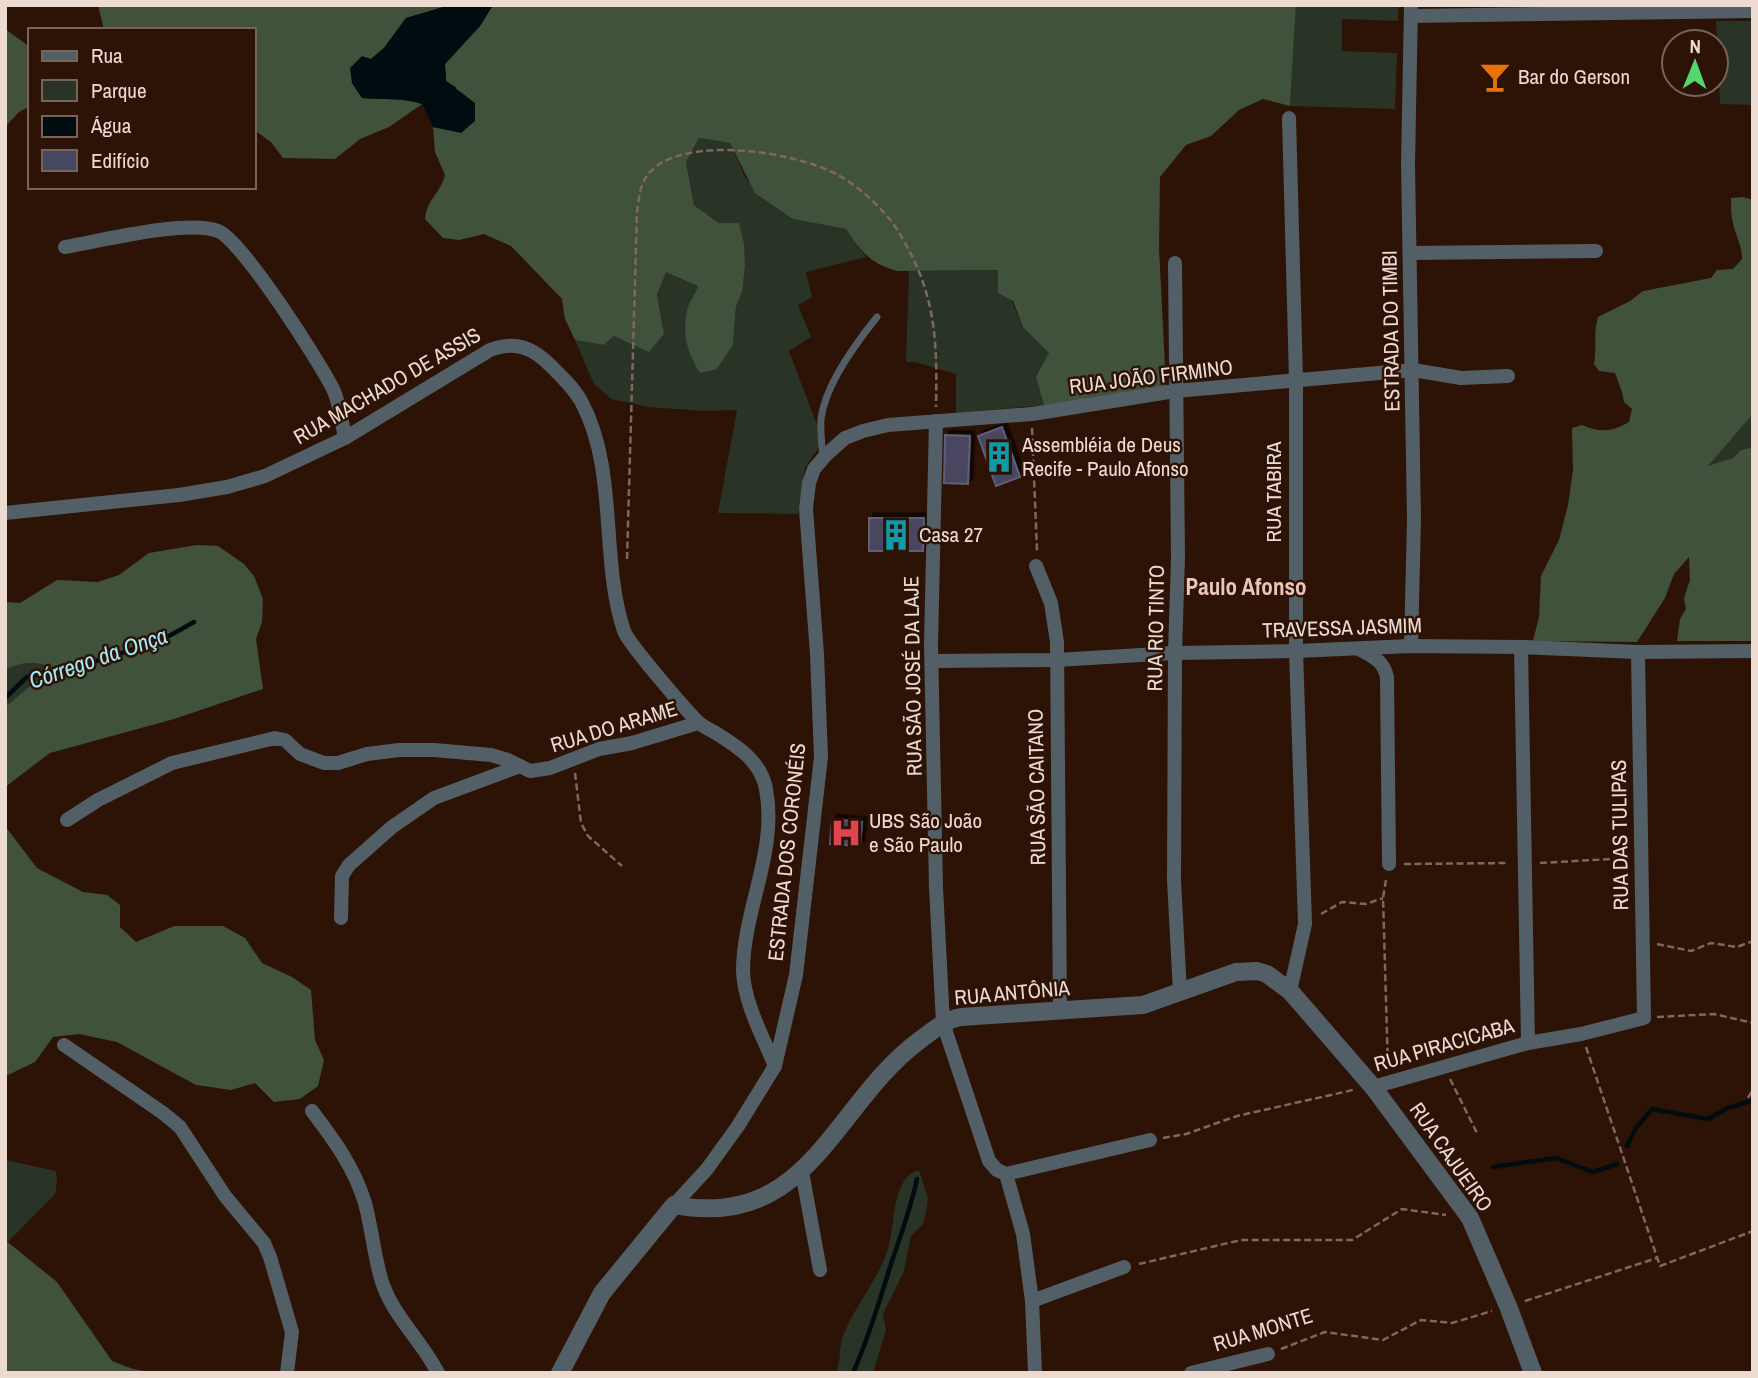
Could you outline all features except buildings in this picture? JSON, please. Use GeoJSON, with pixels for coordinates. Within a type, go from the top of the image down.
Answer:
{"type":"FeatureCollection","features":[{"type":"Feature","properties":{"kind":"street"},"geometry":{"type":"LineString","coordinates":[[1411,10],[1753,10]]}},
{"type":"Feature","properties":{"kind":"street","name":"ESTRADA DO TIMBI"},"geometry":{"type":"LineString","coordinates":[[1411,10],[1408,164],[1414,519],[1411,646]]}},
{"type":"Feature","properties":{"kind":"street","name":"RUA TABIRA"},"geometry":{"type":"LineString","coordinates":[[1289,118],[1296,379],[1296,651],[1305,924],[1290,990]]}},
{"type":"Feature","properties":{"kind":"street"},"geometry":{"type":"LineString","coordinates":[[65,247],[180,228],[205,228],[228,236],[252,265],[328,381],[340,408],[345,438]]}},
{"type":"Feature","properties":{"kind":"street"},"geometry":{"type":"LineString","coordinates":[[1410,253],[1596,251]]}},
{"type":"Feature","properties":{"kind":"street","name":"RUA RIO TINTO"},"geometry":{"type":"LineString","coordinates":[[1175,263],[1178,558],[1174,880],[1180,993]]}},
{"type":"Feature","properties":{"kind":"street","name":"RUA MACHADO DE ASSIS"},"geometry":{"type":"LineString","coordinates":[[5,513],[179,495],[227,487],[265,476],[345,438],[490,350],[510,345],[529,348],[537,353],[571,388],[581,401],[589,420],[603,479],[614,583],[625,634],[698,723],[748,756],[758,767],[766,786],[766,854],[746,934],[743,971],[745,990],[775,1066]]}},
{"type":"Feature","properties":{"kind":"street","name":"RUA JOÃO FIRMINO"},"geometry":{"type":"LineString","coordinates":[[819,464],[845,438],[863,430],[888,425],[1032,414],[1175,391],[1296,379],[1413,370],[1461,378],[1507,376]]}},
{"type":"Feature","properties":{"kind":"street","name":"RUA SÃO JOSÉ DA LAJE"},"geometry":{"type":"LineString","coordinates":[[936,421],[933,661],[936,887],[943,1023],[989,1161],[997,1170],[1006,1174],[1023,1234],[1032,1301],[1035,1373]]}},
{"type":"Feature","properties":{"kind":"street","name":"ESTRADA DOS CORONÉIS"},"geometry":{"type":"LineString","coordinates":[[674,1205],[715,1158],[775,1066],[796,975],[821,757],[817,654],[806,523],[809,483],[819,464]]}},
{"type":"Feature","properties":{"kind":"street","name":"RUA SÃO CAITANO"},"geometry":{"type":"LineString","coordinates":[[1036,566],[1053,612],[1057,642],[1060,1011]]}},
{"type":"Feature","properties":{"kind":"street","name":"TRAVESSA JASMIM"},"geometry":{"type":"LineString","coordinates":[[933,661],[1056,660],[1175,653],[1411,646],[1638,652],[1753,651]]}},
{"type":"Feature","properties":{"kind":"street"},"geometry":{"type":"LineString","coordinates":[[1521,647],[1528,1043]]}},
{"type":"Feature","properties":{"kind":"street"},"geometry":{"type":"LineString","coordinates":[[1357,648],[1379,660],[1385,667],[1387,677],[1388,864]]}},
{"type":"Feature","properties":{"kind":"street","name":"RUA DAS TULIPAS"},"geometry":{"type":"LineString","coordinates":[[1638,652],[1644,1018]]}},
{"type":"Feature","properties":{"kind":"street","name":"RUA DO ARAME"},"geometry":{"type":"LineString","coordinates":[[67,820],[120,789],[172,764],[275,738],[285,740],[300,754],[324,764],[338,763],[366,754],[400,750],[491,755],[530,771],[541,770],[599,749],[632,743],[698,723]]}},
{"type":"Feature","properties":{"kind":"street"},"geometry":{"type":"LineString","coordinates":[[341,918],[342,876],[349,865],[392,827],[434,798],[520,766]]}},
{"type":"Feature","properties":{"kind":"street","name":"RUA ANTÔNIA"},"geometry":{"type":"LineString","coordinates":[[674,1205],[696,1210],[743,1205],[802,1171],[825,1147],[885,1072],[943,1023],[961,1017],[1143,1005],[1219,977],[1236,972],[1257,971],[1267,974],[1290,990],[1380,1085]]}},
{"type":"Feature","properties":{"kind":"street","name":"RUA PIRACICABA"},"geometry":{"type":"LineString","coordinates":[[1380,1085],[1528,1043],[1581,1034],[1644,1018]]}},
{"type":"Feature","properties":{"kind":"street"},"geometry":{"type":"LineString","coordinates":[[64,1045],[163,1112],[180,1128],[225,1196],[264,1243],[292,1332],[287,1373]]}},
{"type":"Feature","properties":{"kind":"street","name":"RUA CAJUEIRO"},"geometry":{"type":"LineString","coordinates":[[1380,1085],[1470,1218],[1533,1373]]}},
{"type":"Feature","properties":{"kind":"street"},"geometry":{"type":"LineString","coordinates":[[312,1111],[353,1169],[365,1203],[382,1282],[396,1310],[428,1353],[438,1373]]}},
{"type":"Feature","properties":{"kind":"street"},"geometry":{"type":"LineString","coordinates":[[1006,1174],[1150,1140]]}},
{"type":"Feature","properties":{"kind":"street"},"geometry":{"type":"LineString","coordinates":[[802,1171],[820,1270]]}},
{"type":"Feature","properties":{"kind":"street"},"geometry":{"type":"LineString","coordinates":[[560,1373],[602,1293],[674,1205]]}},
{"type":"Feature","properties":{"kind":"street"},"geometry":{"type":"LineString","coordinates":[[1032,1301],[1124,1268]]}},
{"type":"Feature","properties":{"kind":"street","name":"RUA MONTE"},"geometry":{"type":"LineString","coordinates":[[1191,1373],[1268,1354]]}},
{"type":"Feature","properties":{"kind":"lane"},"geometry":{"type":"LineString","coordinates":[[819,464],[821,419],[825,401],[841,370],[877,317]]}},
{"type":"Feature","properties":{"kind":"path"},"geometry":{"type":"LineString","coordinates":[[627,564],[637,212],[647,174],[666,160],[682,153],[732,150],[769,154],[812,164],[837,174],[860,190],[888,217],[923,279],[929,300],[935,327],[937,361],[936,421]]}},
{"type":"Feature","properties":{"kind":"path"},"geometry":{"type":"LineString","coordinates":[[1032,414],[1036,566]]}},
{"type":"Feature","properties":{"kind":"path"},"geometry":{"type":"LineString","coordinates":[[573,759],[581,823],[588,836],[622,866]]}},
{"type":"Feature","properties":{"kind":"path"},"geometry":{"type":"LineString","coordinates":[[1380,1085],[1383,898],[1388,864]]}},
{"type":"Feature","properties":{"kind":"path"},"geometry":{"type":"LineString","coordinates":[[1305,924],[1342,902],[1366,904],[1383,898]]}},
{"type":"Feature","properties":{"kind":"path"},"geometry":{"type":"LineString","coordinates":[[1643,943],[1691,950],[1711,943],[1737,947],[1753,942]]}},
{"type":"Feature","properties":{"kind":"path"},"geometry":{"type":"LineString","coordinates":[[1644,1018],[1714,1014],[1753,1023]]}},
{"type":"Feature","properties":{"kind":"path"},"geometry":{"type":"LineString","coordinates":[[1581,1034],[1657,1258]]}},
{"type":"Feature","properties":{"kind":"path","name":"RUA CAJUEIRO"},"geometry":{"type":"LineString","coordinates":[[1443,1067],[1477,1133]]}},
{"type":"Feature","properties":{"kind":"path","name":"RUA PIRACICABA"},"geometry":{"type":"LineString","coordinates":[[1150,1140],[1186,1134],[1237,1116],[1380,1085]]}},
{"type":"Feature","properties":{"kind":"path"},"geometry":{"type":"LineString","coordinates":[[1748,1098],[1753,1088]]}},
{"type":"Feature","properties":{"kind":"path"},"geometry":{"type":"LineString","coordinates":[[1124,1268],[1241,1240],[1352,1240],[1402,1209],[1470,1218]]}},
{"type":"Feature","properties":{"kind":"path","name":"RUA MONTE"},"geometry":{"type":"LineString","coordinates":[[1268,1354],[1325,1332],[1383,1339],[1421,1320],[1451,1323],[1657,1258],[1660,1266],[1753,1231]]}},
{"type":"Feature","properties":{"kind":"green space"},"geometry":{"type":"Polygon","coordinates":[[[98,5],[450,5],[406,18],[384,48],[371,59],[352,83],[362,98],[422,104],[389,127],[360,139],[335,159],[283,158],[271,142],[256,131],[256,28],[104,28],[98,5]]]}},
{"type":"Feature","properties":{"kind":"green space"},"geometry":{"type":"Polygon","coordinates":[[[493,5],[1296,5],[1290,106],[1263,99],[1239,110],[1211,136],[1186,145],[1160,177],[1159,248],[1166,387],[1044,405],[1036,377],[1049,353],[1023,327],[1013,301],[998,293],[998,270],[897,271],[887,268],[867,256],[846,229],[793,219],[755,193],[730,143],[699,138],[686,162],[694,205],[719,223],[739,223],[745,265],[742,292],[736,307],[733,345],[717,369],[700,373],[685,333],[688,307],[698,286],[666,272],[657,295],[664,334],[649,352],[614,336],[604,345],[575,340],[565,319],[562,299],[511,246],[484,234],[459,240],[443,238],[425,219],[428,206],[445,175],[435,152],[433,127],[461,132],[456,87],[446,81],[445,64],[480,26],[493,5]]]}},
{"type":"Feature","properties":{"kind":"green space"},"geometry":{"type":"Polygon","coordinates":[[[1296,5],[1399,5],[1398,21],[1342,19],[1342,51],[1397,53],[1395,109],[1290,106],[1296,5]]]}},
{"type":"Feature","properties":{"kind":"green space"},"geometry":{"type":"Polygon","coordinates":[[[1716,21],[1753,21],[1753,105],[1720,104],[1720,98],[1730,98],[1730,28],[1716,28],[1716,21]]]}},
{"type":"Feature","properties":{"kind":"green space"},"geometry":{"type":"Polygon","coordinates":[[[5,29],[28,46],[28,107],[19,112],[5,127],[5,29]]]}},
{"type":"Feature","properties":{"kind":"green space"},"geometry":{"type":"Polygon","coordinates":[[[699,138],[730,143],[746,179],[793,219],[846,229],[866,257],[806,272],[812,297],[798,305],[811,337],[789,351],[823,441],[805,468],[798,514],[718,513],[737,410],[704,411],[648,407],[611,399],[594,384],[575,340],[604,345],[614,336],[664,334],[657,295],[666,271],[699,286],[688,307],[717,369],[733,345],[736,307],[742,292],[719,223],[694,205],[686,162],[699,138]]]}},
{"type":"Feature","properties":{"kind":"green space"},"geometry":{"type":"Polygon","coordinates":[[[1731,198],[1753,200],[1753,414],[1708,466],[1733,458],[1741,450],[1753,447],[1753,641],[1677,641],[1680,619],[1686,609],[1684,598],[1690,580],[1689,557],[1674,574],[1665,598],[1637,642],[1533,641],[1539,617],[1541,576],[1559,540],[1568,505],[1573,470],[1572,428],[1582,425],[1600,430],[1617,428],[1629,422],[1632,409],[1624,402],[1615,373],[1599,371],[1594,364],[1598,317],[1630,301],[1643,291],[1711,278],[1717,270],[1733,269],[1742,259],[1732,220],[1731,198]]]}},
{"type":"Feature","properties":{"kind":"green space"},"geometry":{"type":"Polygon","coordinates":[[[998,270],[1023,327],[1050,354],[1037,377],[1044,405],[956,413],[956,374],[915,362],[906,362],[909,271],[998,270]]]}},
{"type":"Feature","properties":{"kind":"green space"},"geometry":{"type":"Polygon","coordinates":[[[1753,414],[1753,447],[1741,450],[1733,458],[1706,468],[1753,414]]]}},
{"type":"Feature","properties":{"kind":"green space"},"geometry":{"type":"Polygon","coordinates":[[[197,545],[218,546],[244,564],[254,576],[263,599],[262,622],[256,639],[263,689],[174,719],[50,753],[5,787],[5,707],[35,682],[48,677],[47,666],[36,663],[21,664],[5,670],[5,602],[20,603],[57,580],[98,582],[119,575],[149,553],[197,545]]]}},
{"type":"Feature","properties":{"kind":"green space"},"geometry":{"type":"Polygon","coordinates":[[[36,661],[47,666],[48,678],[35,682],[5,707],[5,670],[19,663],[36,661]]]}},
{"type":"Feature","properties":{"kind":"green space"},"geometry":{"type":"Polygon","coordinates":[[[5,826],[37,868],[83,892],[107,895],[120,905],[120,927],[136,942],[174,926],[223,926],[245,938],[262,963],[292,977],[311,990],[315,1040],[324,1060],[318,1086],[300,1099],[274,1102],[255,1083],[231,1090],[196,1085],[117,1042],[79,1034],[53,1037],[35,1062],[5,1074],[5,826]]]}},
{"type":"Feature","properties":{"kind":"green space"},"geometry":{"type":"Polygon","coordinates":[[[5,1160],[56,1171],[57,1182],[55,1194],[8,1242],[5,1240],[5,1160]]]}},
{"type":"Feature","properties":{"kind":"green space"},"geometry":{"type":"Polygon","coordinates":[[[919,1170],[928,1198],[926,1212],[923,1224],[911,1236],[904,1271],[883,1314],[886,1330],[873,1373],[836,1373],[843,1336],[885,1257],[900,1190],[908,1176],[919,1170]]]}},
{"type":"Feature","properties":{"kind":"green space"},"geometry":{"type":"Polygon","coordinates":[[[5,1240],[57,1282],[112,1361],[151,1372],[5,1373],[5,1240]]]}},
{"type":"Feature","properties":{"kind":"water"},"geometry":{"type":"Polygon","coordinates":[[[450,5],[493,5],[480,26],[445,64],[446,81],[475,103],[475,121],[461,133],[433,127],[422,104],[362,98],[352,83],[350,68],[362,56],[371,59],[384,48],[406,18],[450,5]]]}},
{"type":"Feature","properties":{"kind":"waterway","name":"Córrego da Onça"},"geometry":{"type":"LineString","coordinates":[[5,698],[27,677],[96,661],[160,641],[194,622]]}},
{"type":"Feature","properties":{"kind":"waterway"},"geometry":{"type":"LineString","coordinates":[[1627,1146],[1636,1128],[1652,1109],[1708,1119],[1728,1108],[1753,1100]]}},
{"type":"Feature","properties":{"kind":"waterway"},"geometry":{"type":"LineString","coordinates":[[1493,1167],[1556,1158],[1593,1172],[1617,1164]]}},
{"type":"Feature","properties":{"kind":"waterway"},"geometry":{"type":"LineString","coordinates":[[853,1373],[865,1345],[917,1179]]}},
{"type":"Feature","properties":{"kind":"place","name":"Bar do Gerson"},"geometry":{"type":"Point","coordinates":[1495,77]}},
{"type":"Feature","properties":{"kind":"place","name":"Assembléia de Deus Recife - Paulo Afonso"},"geometry":{"type":"Point","coordinates":[999,457]}},
{"type":"Feature","properties":{"kind":"place","name":"Casa 27"},"geometry":{"type":"Point","coordinates":[896,535]}},
{"type":"Feature","properties":{"kind":"place","name":"UBS São João e São Paulo"},"geometry":{"type":"Point","coordinates":[846,833]}},
{"type":"Feature","properties":{"kind":"district","name":"Paulo Afonso"},"geometry":{"type":"Point","coordinates":[1246,587]}}]}
